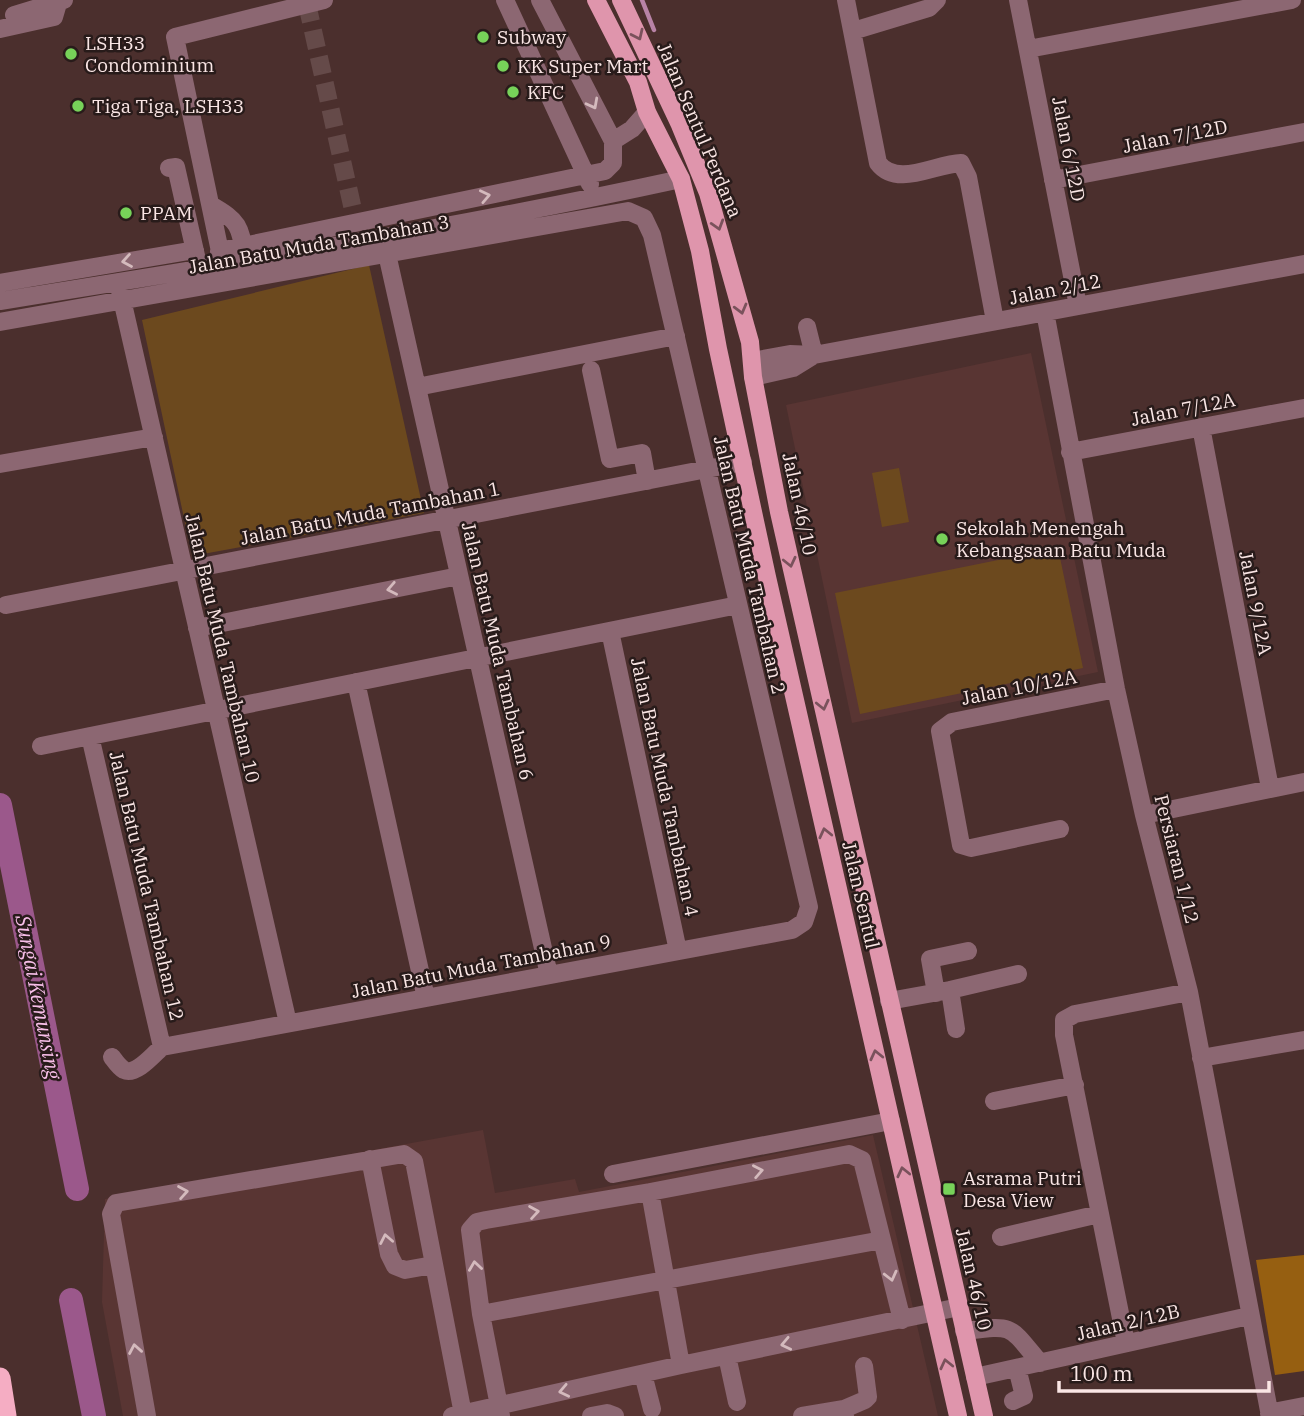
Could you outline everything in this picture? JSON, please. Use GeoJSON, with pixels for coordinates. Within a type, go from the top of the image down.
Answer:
{"type":"FeatureCollection","features":[{"type":"Feature","properties":{"kind":"highway"},"geometry":{"type":"LineString","coordinates":[[0,1378],[6,1416]]}},
{"type":"Feature","properties":{"kind":"main road","name":"Jalan Sentul Perdana"},"geometry":{"type":"LineString","coordinates":[[596,0],[638,82],[647,112],[681,179],[700,251],[718,349]]}},
{"type":"Feature","properties":{"kind":"main road","name":"Jalan Sentul Perdana"},"geometry":{"type":"LineString","coordinates":[[621,0],[680,125],[708,193],[744,318],[749,370]]}},
{"type":"Feature","properties":{"kind":"main road"},"geometry":{"type":"LineString","coordinates":[[718,349],[729,363],[749,370]]}},
{"type":"Feature","properties":{"kind":"main road"},"geometry":{"type":"LineString","coordinates":[[718,349],[743,462],[776,495]]}},
{"type":"Feature","properties":{"kind":"main road"},"geometry":{"type":"LineString","coordinates":[[729,397],[733,382],[749,370]]}},
{"type":"Feature","properties":{"kind":"main road","name":"Jalan 46/10"},"geometry":{"type":"LineString","coordinates":[[749,370],[808,639]]}},
{"type":"Feature","properties":{"kind":"main road"},"geometry":{"type":"LineString","coordinates":[[743,462],[762,423]]}},
{"type":"Feature","properties":{"kind":"main road","name":"Jalan Sentul"},"geometry":{"type":"LineString","coordinates":[[743,462],[934,1313]]}},
{"type":"Feature","properties":{"kind":"main road","name":"Jalan Sentul"},"geometry":{"type":"LineString","coordinates":[[808,639],[923,1150]]}},
{"type":"Feature","properties":{"kind":"main road","name":"Jalan 46/10"},"geometry":{"type":"LineString","coordinates":[[923,1150],[984,1416]]}},
{"type":"Feature","properties":{"kind":"main road"},"geometry":{"type":"LineString","coordinates":[[934,1313],[958,1416]]}},
{"type":"Feature","properties":{"kind":"street"},"geometry":{"type":"LineString","coordinates":[[221,258],[175,37],[324,0]]}},
{"type":"Feature","properties":{"kind":"street"},"geometry":{"type":"LineString","coordinates":[[506,0],[587,175],[594,198]]}},
{"type":"Feature","properties":{"kind":"street"},"geometry":{"type":"LineString","coordinates":[[381,227],[606,170],[612,163],[613,141],[540,0]]}},
{"type":"Feature","properties":{"kind":"street"},"geometry":{"type":"LineString","coordinates":[[846,0],[878,163],[884,171],[899,176],[949,163],[961,163],[968,177],[995,321]]}},
{"type":"Feature","properties":{"kind":"street"},"geometry":{"type":"LineString","coordinates":[[853,31],[929,8],[937,0]]}},
{"type":"Feature","properties":{"kind":"street","name":"Jalan 6/12D"},"geometry":{"type":"LineString","coordinates":[[1018,0],[1078,306]]}},
{"type":"Feature","properties":{"kind":"street"},"geometry":{"type":"LineString","coordinates":[[1028,49],[1292,0]]}},
{"type":"Feature","properties":{"kind":"street"},"geometry":{"type":"LineString","coordinates":[[0,17],[59,5]]}},
{"type":"Feature","properties":{"kind":"street"},"geometry":{"type":"LineString","coordinates":[[0,29],[59,5]]}},
{"type":"Feature","properties":{"kind":"street"},"geometry":{"type":"LineString","coordinates":[[0,37],[54,24],[59,5]]}},
{"type":"Feature","properties":{"kind":"street"},"geometry":{"type":"LineString","coordinates":[[613,141],[632,130],[647,112]]}},
{"type":"Feature","properties":{"kind":"street","name":"Jalan 7/12D"},"geometry":{"type":"LineString","coordinates":[[1053,180],[1304,132]]}},
{"type":"Feature","properties":{"kind":"street"},"geometry":{"type":"LineString","coordinates":[[169,168],[176,167],[199,269]]}},
{"type":"Feature","properties":{"kind":"street"},"geometry":{"type":"LineString","coordinates":[[0,301],[199,269],[221,258],[381,227],[594,198],[681,179]]}},
{"type":"Feature","properties":{"kind":"street"},"geometry":{"type":"LineString","coordinates":[[211,205],[227,213],[240,227],[245,253]]}},
{"type":"Feature","properties":{"kind":"street","name":"Jalan Batu Muda Tambahan 3"},"geometry":{"type":"LineString","coordinates":[[0,322],[628,211],[644,218]]}},
{"type":"Feature","properties":{"kind":"street","name":"Jalan Batu Muda Tambahan 2"},"geometry":{"type":"LineString","coordinates":[[644,218],[652,235],[807,897],[809,907],[804,922]]}},
{"type":"Feature","properties":{"kind":"street"},"geometry":{"type":"LineString","coordinates":[[0,283],[195,250]]}},
{"type":"Feature","properties":{"kind":"street","name":"Jalan Batu Muda Tambahan 6"},"geometry":{"type":"LineString","coordinates":[[387,254],[549,975]]}},
{"type":"Feature","properties":{"kind":"street","name":"Jalan 2/12"},"geometry":{"type":"LineString","coordinates":[[749,370],[793,368],[814,355],[1304,264]]}},
{"type":"Feature","properties":{"kind":"street","name":"Jalan Batu Muda Tambahan 10"},"geometry":{"type":"LineString","coordinates":[[118,282],[288,1023]]}},
{"type":"Feature","properties":{"kind":"street","name":"Persiaran 1/12"},"geometry":{"type":"LineString","coordinates":[[1045,312],[1116,689],[1144,815],[1189,992],[1269,1414]]}},
{"type":"Feature","properties":{"kind":"street"},"geometry":{"type":"LineString","coordinates":[[807,327],[814,355]]}},
{"type":"Feature","properties":{"kind":"street"},"geometry":{"type":"LineString","coordinates":[[417,387],[676,336]]}},
{"type":"Feature","properties":{"kind":"street"},"geometry":{"type":"LineString","coordinates":[[591,370],[610,459],[642,453],[647,481]]}},
{"type":"Feature","properties":{"kind":"street","name":"Jalan 7/12A"},"geometry":{"type":"LineString","coordinates":[[1070,452],[1304,408]]}},
{"type":"Feature","properties":{"kind":"street","name":"Jalan 9/12A"},"geometry":{"type":"LineString","coordinates":[[1201,427],[1270,788]]}},
{"type":"Feature","properties":{"kind":"street"},"geometry":{"type":"LineString","coordinates":[[0,464],[154,437]]}},
{"type":"Feature","properties":{"kind":"street","name":"Jalan Batu Muda Tambahan 1"},"geometry":{"type":"LineString","coordinates":[[6,605],[743,462]]}},
{"type":"Feature","properties":{"kind":"street"},"geometry":{"type":"LineString","coordinates":[[197,628],[459,576]]}},
{"type":"Feature","properties":{"kind":"street"},"geometry":{"type":"LineString","coordinates":[[41,746],[738,605]]}},
{"type":"Feature","properties":{"kind":"street","name":"Jalan Batu Muda Tambahan 4"},"geometry":{"type":"LineString","coordinates":[[610,631],[678,951]]}},
{"type":"Feature","properties":{"kind":"street"},"geometry":{"type":"LineString","coordinates":[[356,682],[426,998]]}},
{"type":"Feature","properties":{"kind":"street","name":"Jalan 10/12A"},"geometry":{"type":"LineString","coordinates":[[1060,829],[971,848],[961,845],[940,731],[952,722],[1116,689]]}},
{"type":"Feature","properties":{"kind":"street","name":"Jalan Batu Muda Tambahan 12"},"geometry":{"type":"LineString","coordinates":[[90,736],[162,1047]]}},
{"type":"Feature","properties":{"kind":"street"},"geometry":{"type":"LineString","coordinates":[[1144,815],[1304,782]]}},
{"type":"Feature","properties":{"kind":"street","name":"Jalan Batu Muda Tambahan 9"},"geometry":{"type":"LineString","coordinates":[[162,1047],[792,930],[804,922]]}},
{"type":"Feature","properties":{"kind":"street"},"geometry":{"type":"LineString","coordinates":[[956,1029],[930,959],[968,951]]}},
{"type":"Feature","properties":{"kind":"street"},"geometry":{"type":"LineString","coordinates":[[889,1001],[943,992],[1018,974]]}},
{"type":"Feature","properties":{"kind":"street"},"geometry":{"type":"LineString","coordinates":[[1126,1343],[1064,1035],[1064,1020],[1075,1014],[1189,992]]}},
{"type":"Feature","properties":{"kind":"street"},"geometry":{"type":"LineString","coordinates":[[1201,1058],[1304,1040]]}},
{"type":"Feature","properties":{"kind":"street"},"geometry":{"type":"LineString","coordinates":[[112,1057],[122,1069],[129,1071],[141,1065],[162,1047]]}},
{"type":"Feature","properties":{"kind":"street"},"geometry":{"type":"LineString","coordinates":[[994,1101],[1075,1085]]}},
{"type":"Feature","properties":{"kind":"street"},"geometry":{"type":"LineString","coordinates":[[613,1174],[891,1121]]}},
{"type":"Feature","properties":{"kind":"street"},"geometry":{"type":"LineString","coordinates":[[147,1416],[111,1214],[116,1203],[404,1154],[414,1161],[458,1415],[500,1411],[681,1365],[959,1307]]}},
{"type":"Feature","properties":{"kind":"street"},"geometry":{"type":"LineString","coordinates":[[500,1411],[481,1314],[470,1230],[477,1222],[849,1154],[862,1160],[902,1320]]}},
{"type":"Feature","properties":{"kind":"street"},"geometry":{"type":"LineString","coordinates":[[370,1159],[388,1254],[394,1266],[405,1270],[433,1265]]}},
{"type":"Feature","properties":{"kind":"street"},"geometry":{"type":"LineString","coordinates":[[650,1192],[681,1365]]}},
{"type":"Feature","properties":{"kind":"street"},"geometry":{"type":"LineString","coordinates":[[1001,1237],[1099,1214]]}},
{"type":"Feature","properties":{"kind":"street"},"geometry":{"type":"LineString","coordinates":[[481,1314],[882,1240]]}},
{"type":"Feature","properties":{"kind":"street","name":"Jalan 2/12B"},"geometry":{"type":"LineString","coordinates":[[975,1377],[1249,1316]]}},
{"type":"Feature","properties":{"kind":"street"},"geometry":{"type":"LineString","coordinates":[[964,1331],[1006,1327],[1018,1336],[1040,1363]]}},
{"type":"Feature","properties":{"kind":"street"},"geometry":{"type":"LineString","coordinates":[[727,1356],[737,1402]]}},
{"type":"Feature","properties":{"kind":"street"},"geometry":{"type":"LineString","coordinates":[[802,1416],[845,1412],[865,1401],[868,1397],[864,1366]]}},
{"type":"Feature","properties":{"kind":"street"},"geometry":{"type":"LineString","coordinates":[[1013,1401],[1024,1396],[1017,1368]]}},
{"type":"Feature","properties":{"kind":"street"},"geometry":{"type":"LineString","coordinates":[[643,1374],[652,1409]]}},
{"type":"Feature","properties":{"kind":"street"},"geometry":{"type":"LineString","coordinates":[[1269,1414],[1304,1406]]}},
{"type":"Feature","properties":{"kind":"street"},"geometry":{"type":"LineString","coordinates":[[591,1416],[607,1413],[615,1416]]}},
{"type":"Feature","properties":{"kind":"shaded area"},"geometry":{"type":"Polygon","coordinates":[[[369,265],[424,513],[192,556],[142,320],[369,265]]]}},
{"type":"Feature","properties":{"kind":"shaded area","name":"Sekolah Menengah Kebangsaan Batu Muda"},"geometry":{"type":"Polygon","coordinates":[[[1031,353],[1098,672],[852,723],[786,405],[1031,353]]]}},
{"type":"Feature","properties":{"kind":"shaded area"},"geometry":{"type":"Polygon","coordinates":[[[899,468],[909,522],[882,527],[872,473],[899,468]]]}},
{"type":"Feature","properties":{"kind":"shaded area"},"geometry":{"type":"Polygon","coordinates":[[[1058,548],[1083,668],[860,714],[835,593],[1058,548]]]}},
{"type":"Feature","properties":{"kind":"shaded area"},"geometry":{"type":"Polygon","coordinates":[[[483,1130],[495,1193],[575,1179],[579,1192],[873,1135],[938,1416],[123,1416],[102,1302],[105,1199],[483,1130]]]}},
{"type":"Feature","properties":{"kind":"shaded area"},"geometry":{"type":"Polygon","coordinates":[[[1304,1255],[1304,1371],[1275,1375],[1256,1260],[1304,1255]]]}},
{"type":"Feature","properties":{"kind":"waterway"},"geometry":{"type":"LineString","coordinates":[[642,0],[654,30]]}},
{"type":"Feature","properties":{"kind":"waterway","name":"Sungai Kemunsing"},"geometry":{"type":"LineString","coordinates":[[0,805],[77,1189]]}},
{"type":"Feature","properties":{"kind":"waterway","name":"Sungai Kemunsing"},"geometry":{"type":"LineString","coordinates":[[71,1300],[94,1416]]}},
{"type":"Feature","properties":{"kind":"tunnel"},"geometry":{"type":"LineString","coordinates":[[307,4],[356,223]]}},
{"type":"Feature","properties":{"kind":"place","name":"Subway"},"geometry":{"type":"Point","coordinates":[483,37]}},
{"type":"Feature","properties":{"kind":"place","name":"LSH33 Condominium"},"geometry":{"type":"Point","coordinates":[71,54]}},
{"type":"Feature","properties":{"kind":"place","name":"KK Super Mart"},"geometry":{"type":"Point","coordinates":[503,66]}},
{"type":"Feature","properties":{"kind":"place","name":"KFC"},"geometry":{"type":"Point","coordinates":[513,92]}},
{"type":"Feature","properties":{"kind":"place","name":"Tiga Tiga, LSH33"},"geometry":{"type":"Point","coordinates":[78,106]}},
{"type":"Feature","properties":{"kind":"place","name":"PPAM"},"geometry":{"type":"Point","coordinates":[126,213]}},
{"type":"Feature","properties":{"kind":"place","name":"Sekolah Menengah Kebangsaan Batu Muda"},"geometry":{"type":"Point","coordinates":[942,539]}},
{"type":"Feature","properties":{"kind":"place","name":"Asrama Putri Desa View"},"geometry":{"type":"Point","coordinates":[949,1189]}}]}
